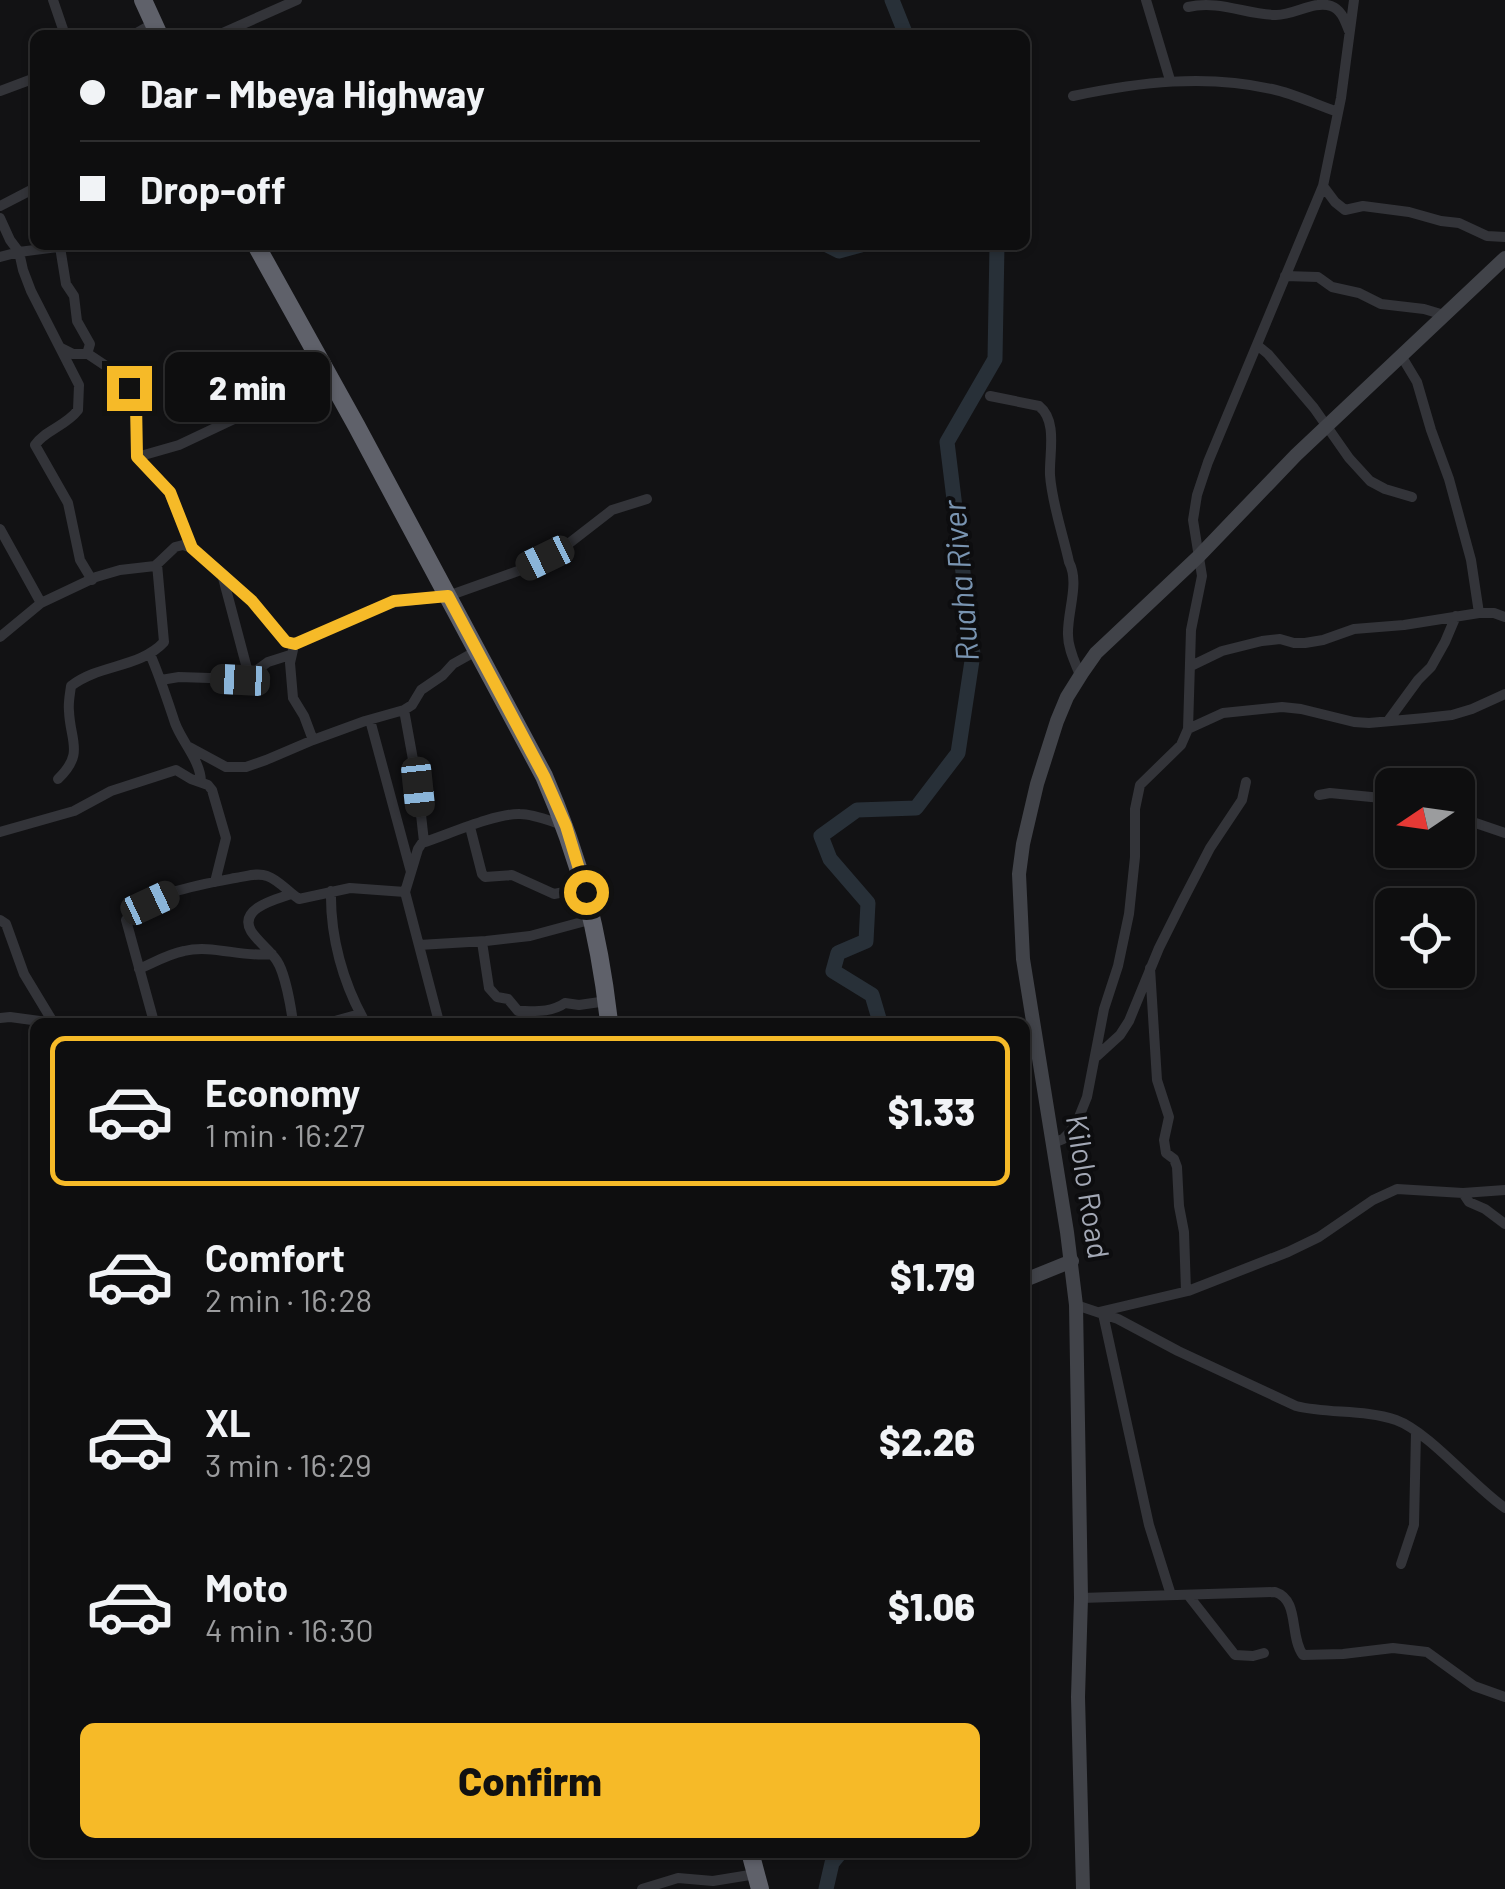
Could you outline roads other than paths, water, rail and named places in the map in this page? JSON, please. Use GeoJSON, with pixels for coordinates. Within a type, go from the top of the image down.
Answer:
{"type":"FeatureCollection","features":[{"type":"Feature","properties":{"kind":"highway"},"geometry":{"type":"LineString","coordinates":[[143,0],[156,29]]}},
{"type":"Feature","properties":{"kind":"highway"},"geometry":{"type":"LineString","coordinates":[[259,250],[544,776],[566,826],[586,888],[609,1018]]}},
{"type":"Feature","properties":{"kind":"main road","name":"Kilolo Road"},"geometry":{"type":"LineString","coordinates":[[1083,1889],[1076,1305],[1024,959],[1019,874],[1037,784],[1062,709],[1096,654],[1200,556],[1296,455],[1505,258]]}},
{"type":"Feature","properties":{"kind":"main road"},"geometry":{"type":"LineString","coordinates":[[1030,1278],[1072,1261]]}},
{"type":"Feature","properties":{"kind":"street"},"geometry":{"type":"LineString","coordinates":[[54,0],[63,30]]}},
{"type":"Feature","properties":{"kind":"street"},"geometry":{"type":"LineString","coordinates":[[229,30],[297,0]]}},
{"type":"Feature","properties":{"kind":"street"},"geometry":{"type":"LineString","coordinates":[[1146,0],[1170,80]]}},
{"type":"Feature","properties":{"kind":"street"},"geometry":{"type":"LineString","coordinates":[[1052,1142],[1063,1138],[1076,1122],[1087,1097],[1104,1009],[1129,914],[1140,784],[1181,745],[1188,729],[1193,615],[1202,576],[1193,520],[1198,495],[1208,462],[1323,186],[1354,0]]}},
{"type":"Feature","properties":{"kind":"street"},"geometry":{"type":"LineString","coordinates":[[1188,7],[1215,3],[1276,15],[1322,4],[1338,10],[1349,32]]}},
{"type":"Feature","properties":{"kind":"street"},"geometry":{"type":"LineString","coordinates":[[0,91],[30,80]]}},
{"type":"Feature","properties":{"kind":"street"},"geometry":{"type":"LineString","coordinates":[[1073,96],[1170,80],[1213,80],[1276,90],[1338,112]]}},
{"type":"Feature","properties":{"kind":"street"},"geometry":{"type":"LineString","coordinates":[[1323,186],[1345,210],[1364,206],[1409,212],[1460,223],[1487,236],[1505,236]]}},
{"type":"Feature","properties":{"kind":"street"},"geometry":{"type":"LineString","coordinates":[[0,206],[30,191]]}},
{"type":"Feature","properties":{"kind":"street"},"geometry":{"type":"LineString","coordinates":[[0,218],[5,242],[19,252],[31,291],[79,385],[78,410],[35,445],[68,504],[80,560],[92,580]]}},
{"type":"Feature","properties":{"kind":"street"},"geometry":{"type":"LineString","coordinates":[[0,257],[35,250]]}},
{"type":"Feature","properties":{"kind":"street"},"geometry":{"type":"LineString","coordinates":[[67,250],[66,284],[74,296],[77,321],[90,344],[87,354]]}},
{"type":"Feature","properties":{"kind":"street"},"geometry":{"type":"LineString","coordinates":[[1285,276],[1318,277],[1332,287],[1359,293],[1382,304],[1444,315]]}},
{"type":"Feature","properties":{"kind":"street"},"geometry":{"type":"LineString","coordinates":[[1257,345],[1370,480],[1412,497]]}},
{"type":"Feature","properties":{"kind":"street"},"geometry":{"type":"LineString","coordinates":[[60,348],[87,354],[109,368],[134,395],[137,457],[170,492],[192,548]]}},
{"type":"Feature","properties":{"kind":"street"},"geometry":{"type":"LineString","coordinates":[[1402,358],[1418,382],[1430,430],[1449,479],[1479,613]]}},
{"type":"Feature","properties":{"kind":"street"},"geometry":{"type":"LineString","coordinates":[[137,457],[179,444],[251,411],[293,399],[308,392],[325,372]]}},
{"type":"Feature","properties":{"kind":"street"},"geometry":{"type":"LineString","coordinates":[[990,396],[1039,406],[1049,421],[1052,488],[1073,572],[1068,635],[1080,675]]}},
{"type":"Feature","properties":{"kind":"street"},"geometry":{"type":"LineString","coordinates":[[161,680],[240,680],[268,662],[394,601],[448,596],[532,564],[562,548],[612,510],[647,499]]}},
{"type":"Feature","properties":{"kind":"street"},"geometry":{"type":"LineString","coordinates":[[0,529],[41,604]]}},
{"type":"Feature","properties":{"kind":"street"},"geometry":{"type":"LineString","coordinates":[[0,636],[41,604],[92,580],[120,570],[148,568],[179,545],[192,548],[252,601],[292,650],[293,698],[313,740]]}},
{"type":"Feature","properties":{"kind":"street"},"geometry":{"type":"LineString","coordinates":[[58,779],[72,761],[75,737],[68,712],[72,686],[84,677],[150,654],[162,645],[157,564]]}},
{"type":"Feature","properties":{"kind":"street"},"geometry":{"type":"LineString","coordinates":[[222,572],[249,676]]}},
{"type":"Feature","properties":{"kind":"street"},"geometry":{"type":"LineString","coordinates":[[1191,666],[1222,651],[1262,641],[1323,640],[1354,628],[1479,613],[1505,617]]}},
{"type":"Feature","properties":{"kind":"street"},"geometry":{"type":"LineString","coordinates":[[1388,721],[1431,667],[1456,616]]}},
{"type":"Feature","properties":{"kind":"street"},"geometry":{"type":"LineString","coordinates":[[189,747],[218,764],[238,768],[266,760],[404,710],[453,664],[478,650]]}},
{"type":"Feature","properties":{"kind":"street"},"geometry":{"type":"LineString","coordinates":[[150,654],[201,781]]}},
{"type":"Feature","properties":{"kind":"street"},"geometry":{"type":"LineString","coordinates":[[1188,729],[1223,713],[1282,707],[1354,722],[1452,715],[1505,694]]}},
{"type":"Feature","properties":{"kind":"street"},"geometry":{"type":"LineString","coordinates":[[404,710],[424,842]]}},
{"type":"Feature","properties":{"kind":"street"},"geometry":{"type":"LineString","coordinates":[[370,720],[412,873]]}},
{"type":"Feature","properties":{"kind":"street"},"geometry":{"type":"LineString","coordinates":[[0,832],[74,811],[111,790],[173,770],[208,784],[212,790],[226,836],[216,882]]}},
{"type":"Feature","properties":{"kind":"street"},"geometry":{"type":"LineString","coordinates":[[1096,1056],[1120,1035],[1140,1000],[1150,968],[1210,848],[1242,800],[1246,782]]}},
{"type":"Feature","properties":{"kind":"street"},"geometry":{"type":"LineString","coordinates":[[1319,796],[1330,793],[1375,797]]}},
{"type":"Feature","properties":{"kind":"street"},"geometry":{"type":"LineString","coordinates":[[438,1018],[405,892],[418,848],[424,842],[520,814],[566,826]]}},
{"type":"Feature","properties":{"kind":"street"},"geometry":{"type":"LineString","coordinates":[[1475,822],[1505,833]]}},
{"type":"Feature","properties":{"kind":"street"},"geometry":{"type":"LineString","coordinates":[[470,827],[485,877],[512,875],[554,894],[586,888]]}},
{"type":"Feature","properties":{"kind":"street"},"geometry":{"type":"LineString","coordinates":[[153,1018],[126,926],[131,912],[179,890],[264,874],[299,898],[355,888],[405,892]]}},
{"type":"Feature","properties":{"kind":"street"},"geometry":{"type":"LineString","coordinates":[[331,891],[330,918],[343,974],[362,1018]]}},
{"type":"Feature","properties":{"kind":"street"},"geometry":{"type":"LineString","coordinates":[[291,894],[265,903],[250,916],[252,932],[282,971],[291,1018]]}},
{"type":"Feature","properties":{"kind":"street"},"geometry":{"type":"LineString","coordinates":[[419,945],[530,936],[593,919]]}},
{"type":"Feature","properties":{"kind":"street"},"geometry":{"type":"LineString","coordinates":[[0,920],[6,924],[45,1018]]}},
{"type":"Feature","properties":{"kind":"street"},"geometry":{"type":"LineString","coordinates":[[482,942],[489,988],[496,997],[508,999],[518,1011],[607,1001]]}},
{"type":"Feature","properties":{"kind":"street"},"geometry":{"type":"LineString","coordinates":[[139,969],[191,950],[272,954]]}},
{"type":"Feature","properties":{"kind":"street"},"geometry":{"type":"LineString","coordinates":[[1150,968],[1158,1080],[1169,1117],[1163,1145],[1177,1166],[1186,1291]]}},
{"type":"Feature","properties":{"kind":"street"},"geometry":{"type":"LineString","coordinates":[[0,1018],[30,1021]]}},
{"type":"Feature","properties":{"kind":"street"},"geometry":{"type":"LineString","coordinates":[[1100,1313],[1186,1291],[1318,1237],[1397,1188],[1463,1193],[1505,1190]]}},
{"type":"Feature","properties":{"kind":"street"},"geometry":{"type":"LineString","coordinates":[[1463,1193],[1469,1202],[1505,1224]]}},
{"type":"Feature","properties":{"kind":"street"},"geometry":{"type":"LineString","coordinates":[[1076,1305],[1296,1406],[1397,1420],[1505,1508]]}},
{"type":"Feature","properties":{"kind":"street"},"geometry":{"type":"LineString","coordinates":[[1100,1313],[1149,1525],[1171,1595]]}},
{"type":"Feature","properties":{"kind":"street"},"geometry":{"type":"LineString","coordinates":[[1401,1564],[1414,1525],[1416,1432]]}},
{"type":"Feature","properties":{"kind":"street"},"geometry":{"type":"LineString","coordinates":[[1081,1598],[1284,1594],[1290,1603],[1294,1634],[1303,1655],[1393,1648],[1427,1652],[1474,1686],[1505,1697]]}},
{"type":"Feature","properties":{"kind":"street"},"geometry":{"type":"LineString","coordinates":[[1188,1595],[1234,1654],[1264,1653]]}},
{"type":"Feature","properties":{"kind":"street"},"geometry":{"type":"LineString","coordinates":[[642,1889],[678,1878],[710,1885],[758,1882]]}},
{"type":"Feature","properties":{"kind":"waterway","name":"Ruaha River"},"geometry":{"type":"LineString","coordinates":[[892,0],[904,30]]}},
{"type":"Feature","properties":{"kind":"waterway","name":"Ruaha River"},"geometry":{"type":"LineString","coordinates":[[837,250],[843,250]]}},
{"type":"Feature","properties":{"kind":"waterway","name":"Ruaha River"},"geometry":{"type":"LineString","coordinates":[[879,1018],[872,995],[833,971],[838,953],[866,941],[868,903],[830,859],[821,836],[857,810],[916,808],[958,753],[973,654],[947,442],[995,359],[997,250]]}},
{"type":"Feature","properties":{"kind":"waterway","name":"Ruaha River"},"geometry":{"type":"LineString","coordinates":[[826,1889],[836,1858]]}}]}
